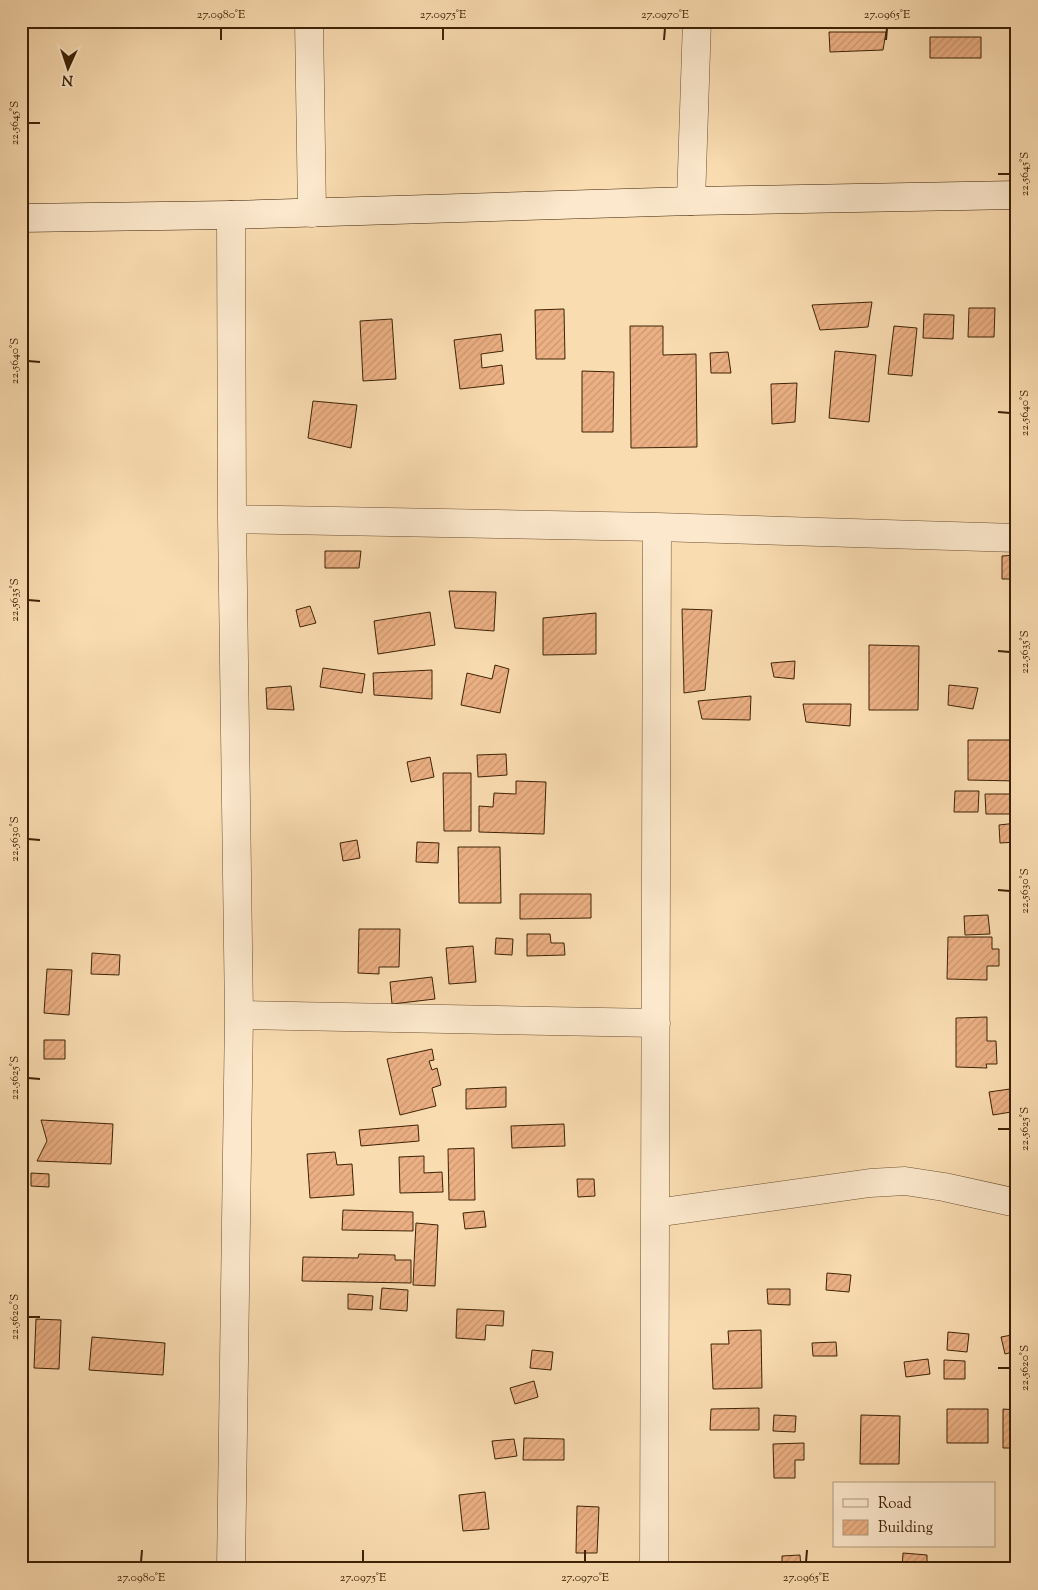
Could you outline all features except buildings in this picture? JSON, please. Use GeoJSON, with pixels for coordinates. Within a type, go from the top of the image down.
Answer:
{"type":"FeatureCollection","features":[{"type":"Feature","properties":{"kind":"street"},"geometry":{"type":"LineString","coordinates":[[309,21],[312,212]]}},
{"type":"Feature","properties":{"kind":"street"},"geometry":{"type":"LineString","coordinates":[[690,201],[697,21]]}},
{"type":"Feature","properties":{"kind":"street"},"geometry":{"type":"LineString","coordinates":[[21,218],[231,216],[690,201],[1017,195]]}},
{"type":"Feature","properties":{"kind":"street"},"geometry":{"type":"LineString","coordinates":[[231,216],[232,519],[239,1015],[231,1569]]}},
{"type":"Feature","properties":{"kind":"street"},"geometry":{"type":"LineString","coordinates":[[232,519],[657,527],[1017,538]]}},
{"type":"Feature","properties":{"kind":"street"},"geometry":{"type":"LineString","coordinates":[[654,1569],[657,527]]}},
{"type":"Feature","properties":{"kind":"street"},"geometry":{"type":"LineString","coordinates":[[239,1015],[656,1023]]}},
{"type":"Feature","properties":{"kind":"street"},"geometry":{"type":"LineString","coordinates":[[655,1212],[870,1183],[905,1181],[1017,1202]]}}]}
